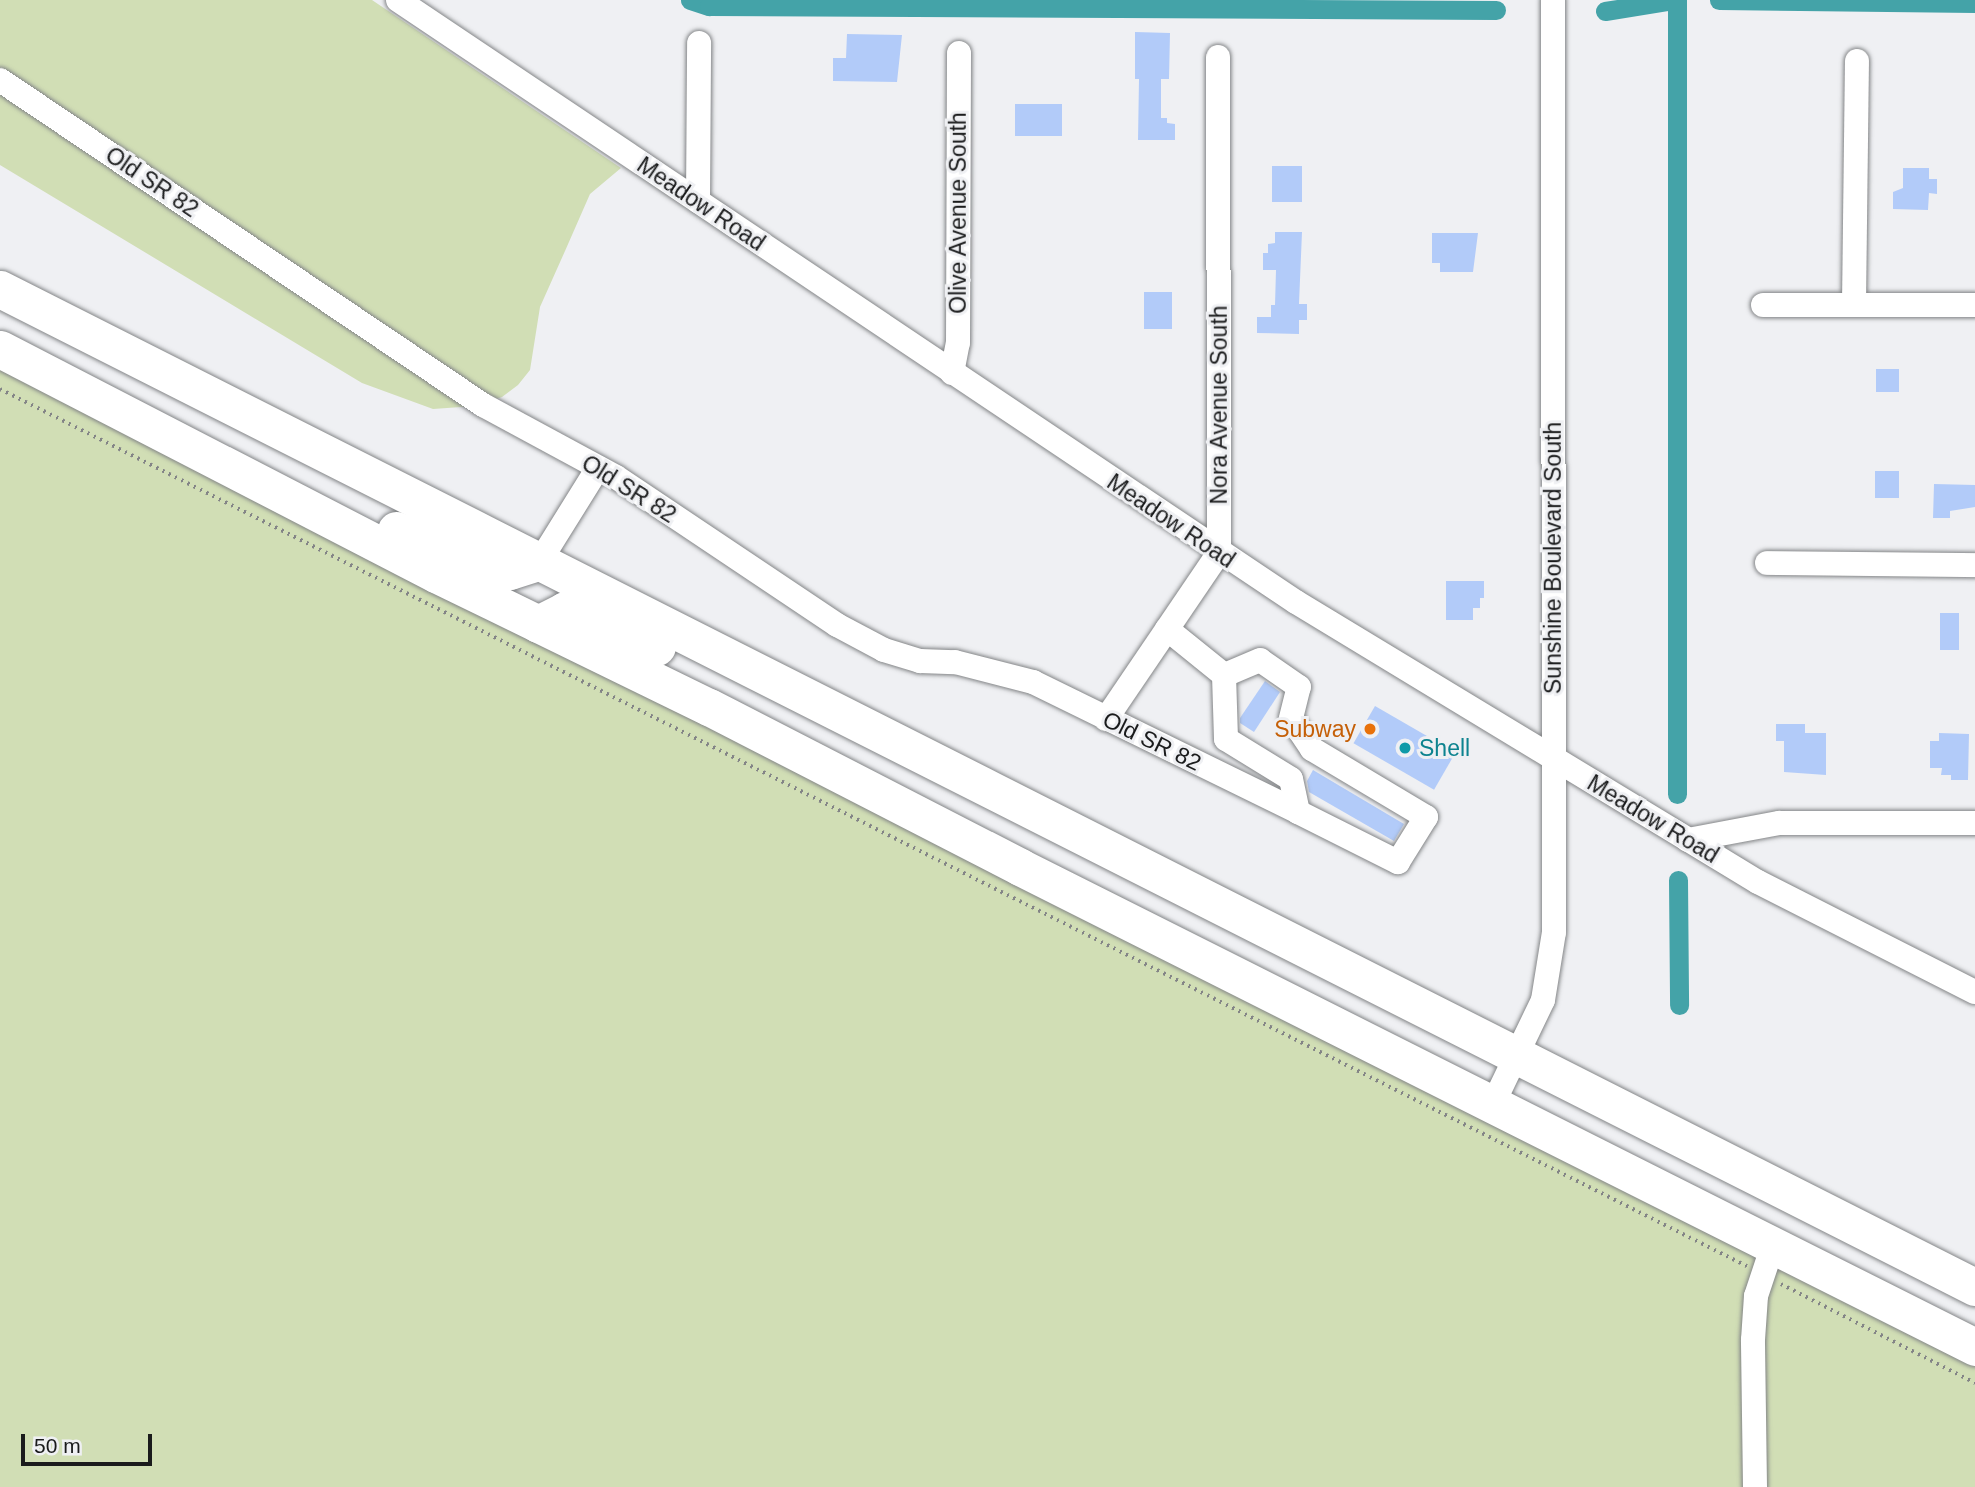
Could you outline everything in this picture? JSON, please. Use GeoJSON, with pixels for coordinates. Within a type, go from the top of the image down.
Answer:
{"type":"FeatureCollection","features":[{"type":"Feature","properties":{"kind":"highway"},"geometry":{"type":"LineString","coordinates":[[0,289],[1975,1287]]}},
{"type":"Feature","properties":{"kind":"highway"},"geometry":{"type":"LineString","coordinates":[[0,349],[436,574],[1975,1347]]}},
{"type":"Feature","properties":{"kind":"highway"},"geometry":{"type":"LineString","coordinates":[[120,409],[165,412],[391,528],[492,568],[510,571],[540,561]]}},
{"type":"Feature","properties":{"kind":"highway"},"geometry":{"type":"LineString","coordinates":[[538,624],[565,611],[601,622],[683,658],[837,737],[895,743]]}},
{"type":"Feature","properties":{"kind":"street","name":"Meadow Road"},"geometry":{"type":"LineString","coordinates":[[398,0],[1219,553],[1533,744],[1553,760],[1758,883],[1975,992]]}},
{"type":"Feature","properties":{"kind":"street","name":"Sunshine Boulevard South"},"geometry":{"type":"LineString","coordinates":[[1493,1104],[1543,1000],[1552,956],[1553,0]]}},
{"type":"Feature","properties":{"kind":"street"},"geometry":{"type":"LineString","coordinates":[[698,201],[699,43]]}},
{"type":"Feature","properties":{"kind":"street","name":"Olive Avenue South"},"geometry":{"type":"LineString","coordinates":[[952,373],[958,343],[959,53]]}},
{"type":"Feature","properties":{"kind":"street","name":"Nora Avenue South"},"geometry":{"type":"LineString","coordinates":[[1218,57],[1219,553]]}},
{"type":"Feature","properties":{"kind":"street"},"geometry":{"type":"LineString","coordinates":[[1854,304],[1857,61]]}},
{"type":"Feature","properties":{"kind":"street","name":"Old SR 82"},"geometry":{"type":"LineString","coordinates":[[0,80],[483,405],[598,468],[837,625],[884,650],[920,661],[955,662],[1033,682],[1398,862],[1426,817],[1312,749]]}},
{"type":"Feature","properties":{"kind":"street"},"geometry":{"type":"LineString","coordinates":[[1763,304],[1975,306]]}},
{"type":"Feature","properties":{"kind":"street"},"geometry":{"type":"LineString","coordinates":[[540,561],[598,468]]}},
{"type":"Feature","properties":{"kind":"street"},"geometry":{"type":"LineString","coordinates":[[1106,719],[1219,553]]}},
{"type":"Feature","properties":{"kind":"street"},"geometry":{"type":"LineString","coordinates":[[1767,563],[1975,565]]}},
{"type":"Feature","properties":{"kind":"street"},"geometry":{"type":"LineString","coordinates":[[1167,629],[1224,675],[1226,739],[1291,779],[1298,812]]}},
{"type":"Feature","properties":{"kind":"street"},"geometry":{"type":"LineString","coordinates":[[1224,675],[1260,660],[1299,687],[1292,718],[1312,749],[1291,779]]}},
{"type":"Feature","properties":{"kind":"street"},"geometry":{"type":"LineString","coordinates":[[1688,840],[1779,823],[1975,823]]}},
{"type":"Feature","properties":{"kind":"street"},"geometry":{"type":"LineString","coordinates":[[1755,1487],[1753,1340],[1756,1296],[1773,1245]]}},
{"type":"Feature","properties":{"kind":"path"},"geometry":{"type":"LineString","coordinates":[[0,389],[1735,1259]]}},
{"type":"Feature","properties":{"kind":"path"},"geometry":{"type":"LineString","coordinates":[[1802,1296],[1975,1383]]}},
{"type":"Feature","properties":{"kind":"green space"},"geometry":{"type":"Polygon","coordinates":[[[0,0],[372,0],[621,168],[590,194],[540,307],[530,370],[518,385],[502,397],[475,406],[433,409],[362,383],[0,165],[0,0]]]}},
{"type":"Feature","properties":{"kind":"green space"},"geometry":{"type":"Polygon","coordinates":[[[0,360],[1975,1359],[1975,1487],[0,1487],[0,360]]]}},
{"type":"Feature","properties":{"kind":"building"},"geometry":{"type":"Polygon","coordinates":[[[1135,32],[1170,33],[1169,79],[1161,79],[1161,118],[1167,118],[1167,123],[1175,124],[1175,140],[1138,140],[1139,79],[1135,79],[1135,32]]]}},
{"type":"Feature","properties":{"kind":"building"},"geometry":{"type":"Polygon","coordinates":[[[847,34],[902,35],[897,82],[833,81],[833,58],[846,58],[847,34]]]}},
{"type":"Feature","properties":{"kind":"building"},"geometry":{"type":"Polygon","coordinates":[[[1015,104],[1062,104],[1062,136],[1015,136],[1015,104]]]}},
{"type":"Feature","properties":{"kind":"building"},"geometry":{"type":"Polygon","coordinates":[[[1272,166],[1302,166],[1302,202],[1272,202],[1272,166]]]}},
{"type":"Feature","properties":{"kind":"building"},"geometry":{"type":"Polygon","coordinates":[[[1903,168],[1929,168],[1929,179],[1937,179],[1937,194],[1929,193],[1928,210],[1893,209],[1893,192],[1903,188],[1903,168]]]}},
{"type":"Feature","properties":{"kind":"building"},"geometry":{"type":"Polygon","coordinates":[[[1275,232],[1302,232],[1299,304],[1307,304],[1307,320],[1299,320],[1299,334],[1257,333],[1257,317],[1271,317],[1271,305],[1275,305],[1276,270],[1263,270],[1263,253],[1268,253],[1268,244],[1275,243],[1275,232]]]}},
{"type":"Feature","properties":{"kind":"building"},"geometry":{"type":"Polygon","coordinates":[[[1432,233],[1478,233],[1473,272],[1440,272],[1440,263],[1432,263],[1432,233]]]}},
{"type":"Feature","properties":{"kind":"building"},"geometry":{"type":"Polygon","coordinates":[[[1144,292],[1172,292],[1172,329],[1144,329],[1144,292]]]}},
{"type":"Feature","properties":{"kind":"building"},"geometry":{"type":"Polygon","coordinates":[[[1876,369],[1899,369],[1899,392],[1876,392],[1876,369]]]}},
{"type":"Feature","properties":{"kind":"building"},"geometry":{"type":"Polygon","coordinates":[[[1875,471],[1899,471],[1899,498],[1875,498],[1875,471]]]}},
{"type":"Feature","properties":{"kind":"building"},"geometry":{"type":"Polygon","coordinates":[[[1934,484],[1975,485],[1975,507],[1950,511],[1950,518],[1933,518],[1934,484]]]}},
{"type":"Feature","properties":{"kind":"building"},"geometry":{"type":"Polygon","coordinates":[[[1446,581],[1484,581],[1484,598],[1480,598],[1480,608],[1473,608],[1473,620],[1446,620],[1446,581]]]}},
{"type":"Feature","properties":{"kind":"building"},"geometry":{"type":"Polygon","coordinates":[[[1940,613],[1959,613],[1959,650],[1940,650],[1940,613]]]}},
{"type":"Feature","properties":{"kind":"building"},"geometry":{"type":"Polygon","coordinates":[[[1265,681],[1280,692],[1254,732],[1240,723],[1240,718],[1265,681]]]}},
{"type":"Feature","properties":{"kind":"building","name":"Shell"},"geometry":{"type":"Polygon","coordinates":[[[1375,706],[1456,753],[1434,790],[1354,743],[1375,706]]]}},
{"type":"Feature","properties":{"kind":"building"},"geometry":{"type":"Polygon","coordinates":[[[1776,724],[1805,724],[1805,733],[1826,733],[1826,775],[1784,772],[1784,741],[1776,741],[1776,724]]]}},
{"type":"Feature","properties":{"kind":"building"},"geometry":{"type":"Polygon","coordinates":[[[1939,733],[1969,734],[1968,780],[1951,780],[1951,775],[1941,775],[1942,768],[1930,768],[1930,741],[1939,741],[1939,733]]]}},
{"type":"Feature","properties":{"kind":"building"},"geometry":{"type":"Polygon","coordinates":[[[1313,770],[1404,824],[1394,841],[1309,792],[1307,781],[1313,770]]]}},
{"type":"Feature","properties":{"kind":"waterway"},"geometry":{"type":"LineString","coordinates":[[690,0],[709,6],[1496,10]]}},
{"type":"Feature","properties":{"kind":"waterway"},"geometry":{"type":"LineString","coordinates":[[1605,11],[1674,0]]}},
{"type":"Feature","properties":{"kind":"waterway"},"geometry":{"type":"LineString","coordinates":[[1677,0],[1677,794]]}},
{"type":"Feature","properties":{"kind":"waterway"},"geometry":{"type":"LineString","coordinates":[[1719,0],[1975,3]]}},
{"type":"Feature","properties":{"kind":"waterway"},"geometry":{"type":"LineString","coordinates":[[1678,880],[1679,1005]]}},
{"type":"Feature","properties":{"kind":"place","name":"Subway"},"geometry":{"type":"Point","coordinates":[1370,729]}},
{"type":"Feature","properties":{"kind":"place","name":"Shell"},"geometry":{"type":"Point","coordinates":[1405,748]}}]}
